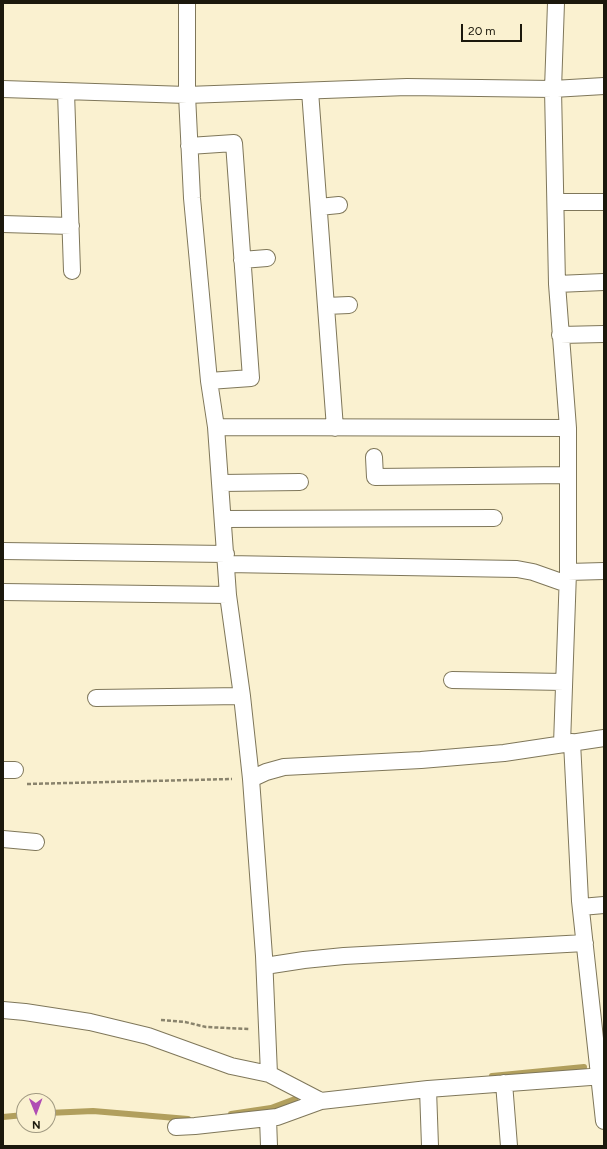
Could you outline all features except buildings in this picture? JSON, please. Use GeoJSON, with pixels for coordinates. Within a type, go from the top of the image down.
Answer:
{"type":"FeatureCollection","features":[{"type":"Feature","properties":{"kind":"street"},"geometry":{"type":"LineString","coordinates":[[187,3],[187,95],[192,198],[209,381],[216,427],[228,595],[242,696],[251,779],[265,966],[268,1029],[268,1074]]}},
{"type":"Feature","properties":{"kind":"street"},"geometry":{"type":"LineString","coordinates":[[556,3],[554,89],[557,284],[568,428],[567,578],[564,682],[567,743],[581,907],[601,1077],[604,1121]]}},
{"type":"Feature","properties":{"kind":"street"},"geometry":{"type":"LineString","coordinates":[[3,89],[187,95],[407,87],[554,89],[604,86]]}},
{"type":"Feature","properties":{"kind":"street"},"geometry":{"type":"LineString","coordinates":[[310,91],[336,428]]}},
{"type":"Feature","properties":{"kind":"street"},"geometry":{"type":"LineString","coordinates":[[66,92],[72,271]]}},
{"type":"Feature","properties":{"kind":"street"},"geometry":{"type":"LineString","coordinates":[[189,146],[234,143],[251,378],[209,381]]}},
{"type":"Feature","properties":{"kind":"street"},"geometry":{"type":"LineString","coordinates":[[556,202],[604,202]]}},
{"type":"Feature","properties":{"kind":"street"},"geometry":{"type":"LineString","coordinates":[[318,207],[339,205]]}},
{"type":"Feature","properties":{"kind":"street"},"geometry":{"type":"LineString","coordinates":[[3,224],[71,226]]}},
{"type":"Feature","properties":{"kind":"street"},"geometry":{"type":"LineString","coordinates":[[242,260],[267,258]]}},
{"type":"Feature","properties":{"kind":"street"},"geometry":{"type":"LineString","coordinates":[[557,284],[604,282]]}},
{"type":"Feature","properties":{"kind":"street"},"geometry":{"type":"LineString","coordinates":[[326,306],[349,305]]}},
{"type":"Feature","properties":{"kind":"street"},"geometry":{"type":"LineString","coordinates":[[560,336],[604,334]]}},
{"type":"Feature","properties":{"kind":"street"},"geometry":{"type":"LineString","coordinates":[[216,427],[568,428]]}},
{"type":"Feature","properties":{"kind":"street"},"geometry":{"type":"LineString","coordinates":[[374,457],[375,478],[568,476]]}},
{"type":"Feature","properties":{"kind":"street"},"geometry":{"type":"LineString","coordinates":[[221,483],[300,482]]}},
{"type":"Feature","properties":{"kind":"street"},"geometry":{"type":"LineString","coordinates":[[223,519],[494,518]]}},
{"type":"Feature","properties":{"kind":"street"},"geometry":{"type":"LineString","coordinates":[[3,551],[517,569],[567,578],[604,571]]}},
{"type":"Feature","properties":{"kind":"street"},"geometry":{"type":"LineString","coordinates":[[3,592],[228,595]]}},
{"type":"Feature","properties":{"kind":"street"},"geometry":{"type":"LineString","coordinates":[[452,680],[564,682]]}},
{"type":"Feature","properties":{"kind":"street"},"geometry":{"type":"LineString","coordinates":[[96,698],[242,696]]}},
{"type":"Feature","properties":{"kind":"street"},"geometry":{"type":"LineString","coordinates":[[251,779],[266,772],[284,767],[489,755],[604,738]]}},
{"type":"Feature","properties":{"kind":"street"},"geometry":{"type":"LineString","coordinates":[[3,839],[36,842]]}},
{"type":"Feature","properties":{"kind":"street"},"geometry":{"type":"LineString","coordinates":[[581,907],[604,905]]}},
{"type":"Feature","properties":{"kind":"street"},"geometry":{"type":"LineString","coordinates":[[265,966],[344,956],[585,943]]}},
{"type":"Feature","properties":{"kind":"street"},"geometry":{"type":"LineString","coordinates":[[3,1010],[90,1022],[148,1036],[231,1066],[268,1074],[321,1101]]}},
{"type":"Feature","properties":{"kind":"street"},"geometry":{"type":"LineString","coordinates":[[176,1127],[268,1118],[288,1114],[321,1101],[504,1083],[601,1077]]}},
{"type":"Feature","properties":{"kind":"street"},"geometry":{"type":"LineString","coordinates":[[504,1083],[509,1146]]}},
{"type":"Feature","properties":{"kind":"street"},"geometry":{"type":"LineString","coordinates":[[428,1090],[430,1146]]}},
{"type":"Feature","properties":{"kind":"street"},"geometry":{"type":"LineString","coordinates":[[268,1118],[269,1146]]}},
{"type":"Feature","properties":{"kind":"path"},"geometry":{"type":"LineString","coordinates":[[26,784],[251,779]]}},
{"type":"Feature","properties":{"kind":"path"},"geometry":{"type":"LineString","coordinates":[[158,1019],[185,1022],[206,1027],[268,1029]]}},
{"type":"Feature","properties":{"kind":"waterway"},"geometry":{"type":"LineString","coordinates":[[492,1076],[584,1067]]}},
{"type":"Feature","properties":{"kind":"waterway"},"geometry":{"type":"LineString","coordinates":[[231,1114],[271,1108],[295,1099]]}},
{"type":"Feature","properties":{"kind":"waterway"},"geometry":{"type":"LineString","coordinates":[[56,1113],[93,1111],[188,1119]]}},
{"type":"Feature","properties":{"kind":"waterway"},"geometry":{"type":"LineString","coordinates":[[3,1117],[16,1116]]}}]}
